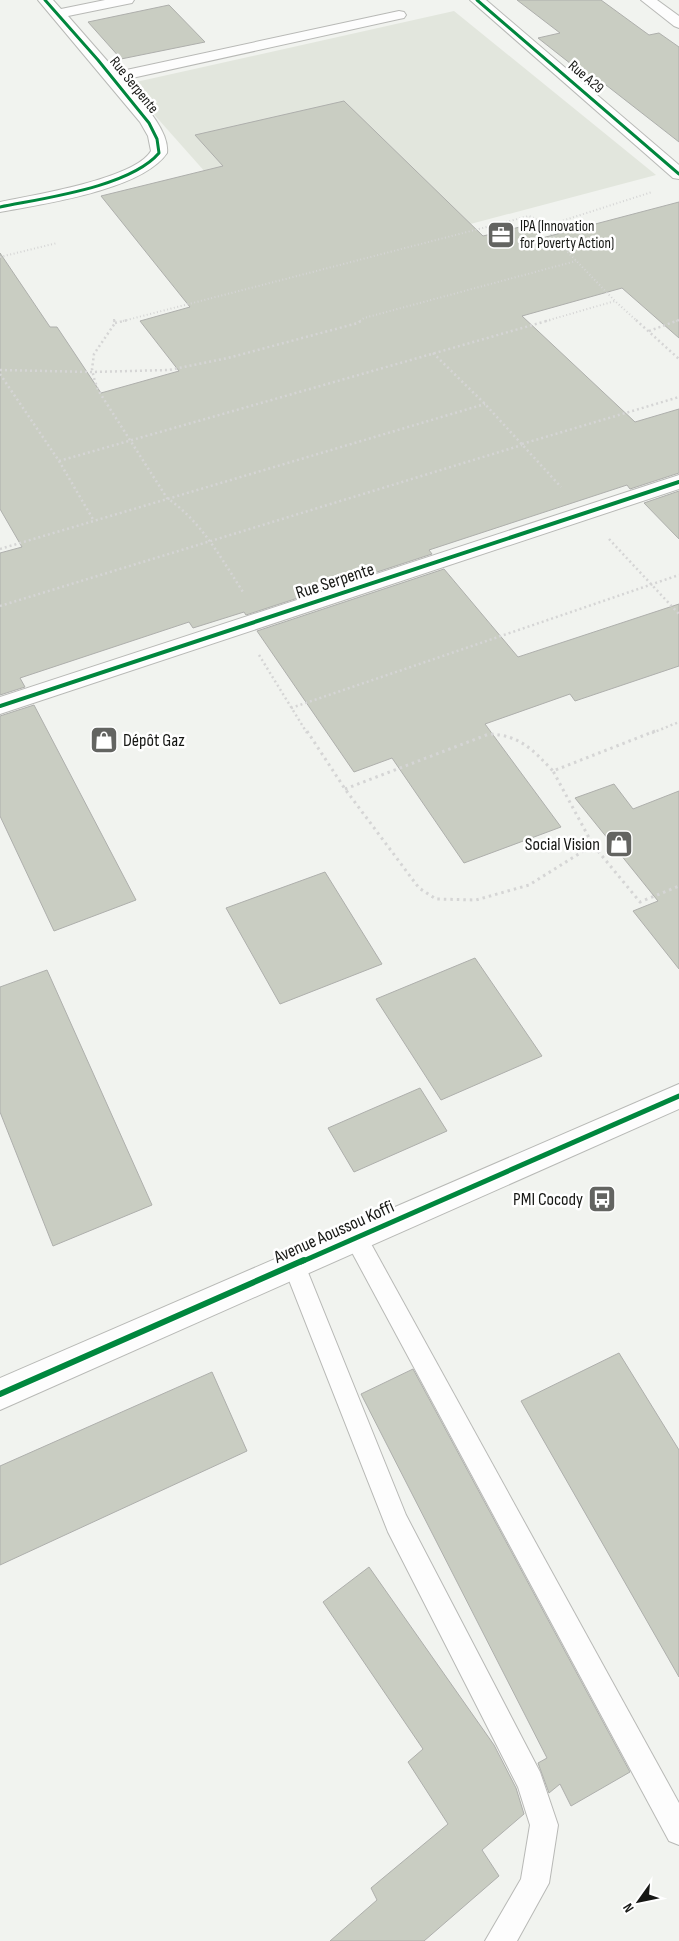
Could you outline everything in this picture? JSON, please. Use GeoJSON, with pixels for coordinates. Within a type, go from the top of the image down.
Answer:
{"type":"FeatureCollection","features":[{"type":"Feature","properties":{"kind":"street","name":"Rue Serpente"},"geometry":{"type":"LineString","coordinates":[[0,207],[105,183],[136,172],[152,163],[159,153],[154,131],[113,78],[45,0]]}},
{"type":"Feature","properties":{"kind":"street"},"geometry":{"type":"LineString","coordinates":[[58,14],[126,0]]}},
{"type":"Feature","properties":{"kind":"street","name":"Rue A29"},"geometry":{"type":"LineString","coordinates":[[476,0],[679,174]]}},
{"type":"Feature","properties":{"kind":"street"},"geometry":{"type":"LineString","coordinates":[[648,0],[679,23]]}},
{"type":"Feature","properties":{"kind":"street"},"geometry":{"type":"LineString","coordinates":[[113,78],[399,15]]}},
{"type":"Feature","properties":{"kind":"street","name":"Rue Serpente"},"geometry":{"type":"LineString","coordinates":[[0,706],[679,482]]}},
{"type":"Feature","properties":{"kind":"street","name":"Avenue Aoussou Koffi"},"geometry":{"type":"LineString","coordinates":[[0,1394],[679,1096]]}},
{"type":"Feature","properties":{"kind":"lane"},"geometry":{"type":"LineString","coordinates":[[356,1238],[679,1831]]}},
{"type":"Feature","properties":{"kind":"lane"},"geometry":{"type":"LineString","coordinates":[[294,1265],[397,1523],[530,1782],[544,1825],[535,1883],[500,1941]]}},
{"type":"Feature","properties":{"kind":"path"},"geometry":{"type":"LineString","coordinates":[[543,227],[652,192]]}},
{"type":"Feature","properties":{"kind":"path"},"geometry":{"type":"LineString","coordinates":[[593,845],[529,885],[476,900],[436,899],[419,888],[345,789],[291,708],[241,626],[253,608],[208,541],[180,505],[167,498],[98,390],[92,372],[94,350],[115,323],[529,216],[536,219],[615,302],[679,359]]}},
{"type":"Feature","properties":{"kind":"path"},"geometry":{"type":"LineString","coordinates":[[0,257],[58,243]]}},
{"type":"Feature","properties":{"kind":"path"},"geometry":{"type":"LineString","coordinates":[[0,370],[92,372],[169,370],[228,358],[358,323],[364,318],[576,260]]}},
{"type":"Feature","properties":{"kind":"path"},"geometry":{"type":"LineString","coordinates":[[59,461],[615,302]]}},
{"type":"Feature","properties":{"kind":"path"},"geometry":{"type":"LineString","coordinates":[[649,331],[679,320]]}},
{"type":"Feature","properties":{"kind":"path"},"geometry":{"type":"LineString","coordinates":[[433,353],[485,404],[679,614]]}},
{"type":"Feature","properties":{"kind":"path"},"geometry":{"type":"LineString","coordinates":[[0,374],[59,461],[94,521]]}},
{"type":"Feature","properties":{"kind":"path"},"geometry":{"type":"LineString","coordinates":[[0,606],[679,396]]}},
{"type":"Feature","properties":{"kind":"path"},"geometry":{"type":"LineString","coordinates":[[0,549],[485,404]]}},
{"type":"Feature","properties":{"kind":"path"},"geometry":{"type":"LineString","coordinates":[[291,708],[679,575]]}},
{"type":"Feature","properties":{"kind":"path"},"geometry":{"type":"LineString","coordinates":[[553,771],[679,722]]}},
{"type":"Feature","properties":{"kind":"path"},"geometry":{"type":"LineString","coordinates":[[345,789],[490,734],[504,734],[522,740],[553,771],[593,845],[640,902],[679,886]]}},
{"type":"Feature","properties":{"kind":"shaded area"},"geometry":{"type":"Polygon","coordinates":[[[454,11],[656,175],[293,271],[127,84],[454,11]]]}},
{"type":"Feature","properties":{"kind":"building"},"geometry":{"type":"Polygon","coordinates":[[[517,0],[601,0],[649,35],[659,33],[679,47],[679,142],[597,78],[590,79],[538,38],[560,33],[517,0]]]}},
{"type":"Feature","properties":{"kind":"building"},"geometry":{"type":"Polygon","coordinates":[[[169,5],[205,42],[121,59],[88,22],[169,5]]]}},
{"type":"Feature","properties":{"kind":"building"},"geometry":{"type":"Polygon","coordinates":[[[344,101],[483,236],[528,225],[542,238],[679,202],[679,338],[622,288],[522,316],[635,422],[679,409],[679,473],[630,489],[627,485],[429,550],[432,554],[246,615],[244,612],[193,628],[189,622],[20,678],[25,687],[0,695],[0,553],[22,547],[0,509],[0,253],[50,327],[57,327],[101,393],[179,371],[140,321],[190,307],[101,196],[223,166],[195,135],[344,101]]]}},
{"type":"Feature","properties":{"kind":"building"},"geometry":{"type":"Polygon","coordinates":[[[679,491],[679,539],[644,503],[679,491]]]}},
{"type":"Feature","properties":{"kind":"building"},"geometry":{"type":"Polygon","coordinates":[[[444,569],[518,657],[679,604],[679,666],[575,701],[570,694],[485,724],[561,827],[464,863],[392,758],[354,772],[257,631],[444,569]]]}},
{"type":"Feature","properties":{"kind":"building"},"geometry":{"type":"Polygon","coordinates":[[[34,705],[136,900],[54,931],[0,816],[0,716],[34,705]]]}},
{"type":"Feature","properties":{"kind":"building"},"geometry":{"type":"Polygon","coordinates":[[[614,784],[633,809],[679,791],[679,969],[633,911],[658,901],[575,798],[614,784]]]}},
{"type":"Feature","properties":{"kind":"building"},"geometry":{"type":"Polygon","coordinates":[[[325,872],[382,964],[280,1004],[226,908],[325,872]]]}},
{"type":"Feature","properties":{"kind":"building"},"geometry":{"type":"Polygon","coordinates":[[[475,958],[542,1056],[441,1100],[376,999],[475,958]]]}},
{"type":"Feature","properties":{"kind":"building"},"geometry":{"type":"Polygon","coordinates":[[[47,970],[152,1205],[53,1246],[0,1112],[0,987],[47,970]]]}},
{"type":"Feature","properties":{"kind":"building"},"geometry":{"type":"Polygon","coordinates":[[[420,1088],[447,1131],[354,1172],[328,1128],[420,1088]]]}},
{"type":"Feature","properties":{"kind":"building"},"geometry":{"type":"Polygon","coordinates":[[[619,1353],[679,1450],[679,1677],[521,1401],[619,1353]]]}},
{"type":"Feature","properties":{"kind":"building"},"geometry":{"type":"Polygon","coordinates":[[[413,1369],[630,1772],[571,1806],[560,1784],[549,1793],[538,1763],[547,1758],[361,1394],[413,1369]]]}},
{"type":"Feature","properties":{"kind":"building"},"geometry":{"type":"Polygon","coordinates":[[[212,1372],[247,1451],[0,1565],[0,1466],[212,1372]]]}},
{"type":"Feature","properties":{"kind":"building"},"geometry":{"type":"Polygon","coordinates":[[[369,1567],[494,1745],[516,1788],[524,1814],[482,1850],[499,1876],[424,1941],[330,1941],[377,1900],[371,1888],[448,1824],[408,1762],[423,1749],[323,1602],[369,1567]]]}},
{"type":"Feature","properties":{"kind":"cycle path"},"geometry":{"type":"LineString","coordinates":[[0,207],[87,188],[112,180],[134,172],[150,163],[159,153],[157,139],[149,123],[98,60],[45,0]]}},
{"type":"Feature","properties":{"kind":"cycle path"},"geometry":{"type":"LineString","coordinates":[[477,0],[679,174]]}},
{"type":"Feature","properties":{"kind":"cycle path"},"geometry":{"type":"LineString","coordinates":[[0,706],[679,482]]}},
{"type":"Feature","properties":{"kind":"cycle path"},"geometry":{"type":"LineString","coordinates":[[0,1394],[679,1096]]}},
{"type":"Feature","properties":{"kind":"place","name":"IPA (Innovation for Poverty Action)"},"geometry":{"type":"Point","coordinates":[501,235]}},
{"type":"Feature","properties":{"kind":"place","name":"Dépôt Gaz"},"geometry":{"type":"Point","coordinates":[104,740]}},
{"type":"Feature","properties":{"kind":"place","name":"Social Vision"},"geometry":{"type":"Point","coordinates":[619,844]}},
{"type":"Feature","properties":{"kind":"place","name":"PMI Cocody"},"geometry":{"type":"Point","coordinates":[602,1199]}}]}
